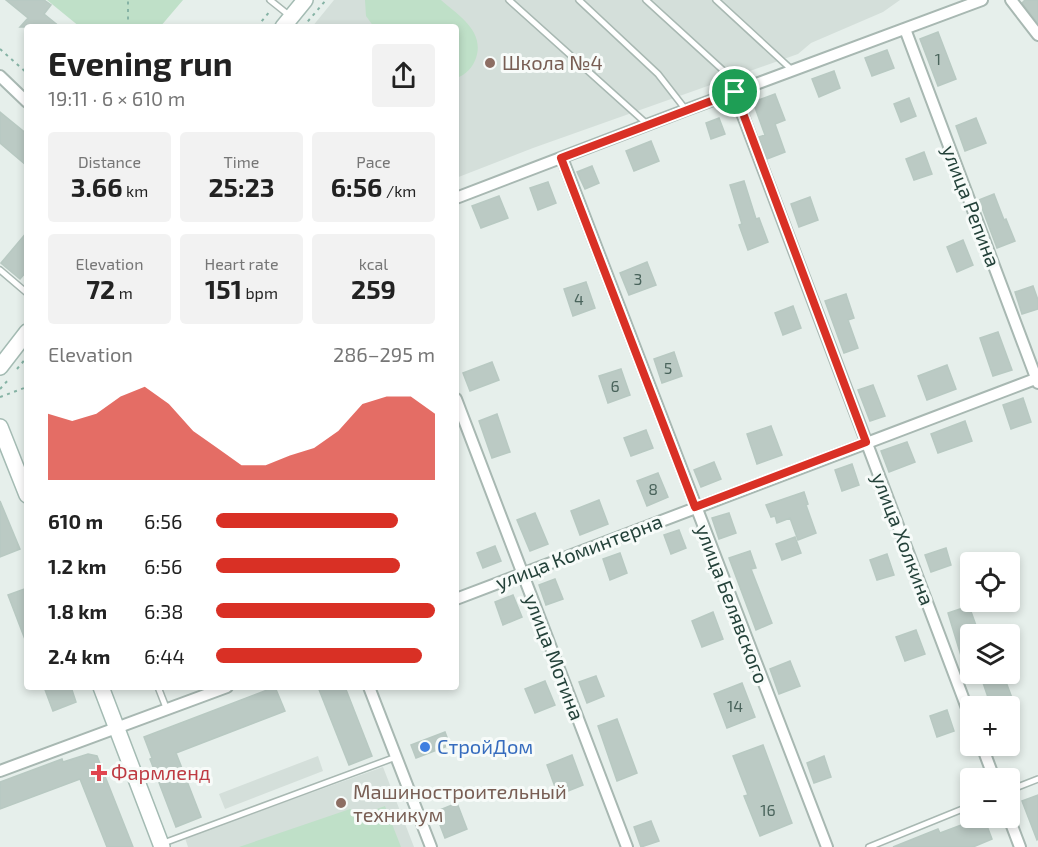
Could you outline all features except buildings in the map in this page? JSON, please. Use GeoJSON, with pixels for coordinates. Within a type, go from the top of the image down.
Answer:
{"type":"FeatureCollection","features":[{"type":"Feature","properties":{"kind":"street"},"geometry":{"type":"LineString","coordinates":[[287,22],[305,0]]}},
{"type":"Feature","properties":{"kind":"street"},"geometry":{"type":"LineString","coordinates":[[459,197],[982,0]]}},
{"type":"Feature","properties":{"kind":"street"},"geometry":{"type":"LineString","coordinates":[[1011,0],[1038,35]]}},
{"type":"Feature","properties":{"kind":"street","name":"улица Репина"},"geometry":{"type":"LineString","coordinates":[[904,29],[1037,380]]}},
{"type":"Feature","properties":{"kind":"street"},"geometry":{"type":"LineString","coordinates":[[0,76],[24,99]]}},
{"type":"Feature","properties":{"kind":"street","name":"улица Холкина"},"geometry":{"type":"LineString","coordinates":[[735,92],[962,696]]}},
{"type":"Feature","properties":{"kind":"street","name":"улица Белявского"},"geometry":{"type":"LineString","coordinates":[[561,158],[827,847]]}},
{"type":"Feature","properties":{"kind":"street"},"geometry":{"type":"LineString","coordinates":[[0,368],[24,336]]}},
{"type":"Feature","properties":{"kind":"street","name":"улица Коминтерна"},"geometry":{"type":"LineString","coordinates":[[459,598],[866,442],[1037,380]]}},
{"type":"Feature","properties":{"kind":"street","name":"улица Мотина"},"geometry":{"type":"LineString","coordinates":[[459,407],[627,847]]}},
{"type":"Feature","properties":{"kind":"street"},"geometry":{"type":"LineString","coordinates":[[0,427],[24,487]]}},
{"type":"Feature","properties":{"kind":"street"},"geometry":{"type":"LineString","coordinates":[[102,690],[161,845]]}},
{"type":"Feature","properties":{"kind":"street"},"geometry":{"type":"LineString","coordinates":[[0,771],[219,690]]}},
{"type":"Feature","properties":{"kind":"street"},"geometry":{"type":"LineString","coordinates":[[370,690],[431,847]]}},
{"type":"Feature","properties":{"kind":"street"},"geometry":{"type":"LineString","coordinates":[[1013,828],[1020,847]]}},
{"type":"Feature","properties":{"kind":"lane"},"geometry":{"type":"LineString","coordinates":[[509,0],[648,125]]}},
{"type":"Feature","properties":{"kind":"lane"},"geometry":{"type":"LineString","coordinates":[[579,0],[658,74],[686,110]]}},
{"type":"Feature","properties":{"kind":"lane"},"geometry":{"type":"LineString","coordinates":[[646,0],[726,73],[735,92]]}},
{"type":"Feature","properties":{"kind":"lane"},"geometry":{"type":"LineString","coordinates":[[716,0],[792,70]]}},
{"type":"Feature","properties":{"kind":"lane"},"geometry":{"type":"LineString","coordinates":[[273,2],[287,22]]}},
{"type":"Feature","properties":{"kind":"lane"},"geometry":{"type":"LineString","coordinates":[[0,270],[24,290]]}},
{"type":"Feature","properties":{"kind":"lane"},"geometry":{"type":"LineString","coordinates":[[159,690],[167,710]]}},
{"type":"Feature","properties":{"kind":"lane"},"geometry":{"type":"LineString","coordinates":[[161,845],[396,757]]}},
{"type":"Feature","properties":{"kind":"lane"},"geometry":{"type":"LineString","coordinates":[[1020,786],[1038,779]]}},
{"type":"Feature","properties":{"kind":"lane"},"geometry":{"type":"LineString","coordinates":[[869,847],[960,810]]}},
{"type":"Feature","properties":{"kind":"path"},"geometry":{"type":"LineString","coordinates":[[128,0],[128,24]]}},
{"type":"Feature","properties":{"kind":"path"},"geometry":{"type":"LineString","coordinates":[[306,24],[326,0]]}},
{"type":"Feature","properties":{"kind":"path"},"geometry":{"type":"LineString","coordinates":[[259,24],[273,2]]}},
{"type":"Feature","properties":{"kind":"path"},"geometry":{"type":"LineString","coordinates":[[0,49],[24,70]]}},
{"type":"Feature","properties":{"kind":"path"},"geometry":{"type":"LineString","coordinates":[[0,397],[24,388]]}},
{"type":"Feature","properties":{"kind":"shaded area"},"geometry":{"type":"Polygon","coordinates":[[[334,0],[900,0],[883,12],[811,43],[798,54],[533,148],[459,177],[459,24],[314,24],[334,0]]]}},
{"type":"Feature","properties":{"kind":"shaded area"},"geometry":{"type":"Polygon","coordinates":[[[318,756],[323,771],[225,809],[219,794],[318,756]]]}},
{"type":"Feature","properties":{"kind":"shaded area","name":"Машиностроительный техникум"},"geometry":{"type":"Polygon","coordinates":[[[383,767],[414,847],[188,847],[185,838],[383,767]]]}},
{"type":"Feature","properties":{"kind":"green space"},"geometry":{"type":"Polygon","coordinates":[[[47,0],[183,0],[163,24],[76,24],[47,0]]]}},
{"type":"Feature","properties":{"kind":"green space"},"geometry":{"type":"Polygon","coordinates":[[[365,0],[441,0],[468,24],[473,32],[478,48],[476,58],[466,73],[459,77],[459,24],[372,24],[366,16],[365,0]]]}},
{"type":"Feature","properties":{"kind":"green space"},"geometry":{"type":"Polygon","coordinates":[[[385,806],[401,847],[239,847],[350,809],[360,815],[385,806]]]}},
{"type":"Feature","properties":{"kind":"place","name":"Школа №4"},"geometry":{"type":"Point","coordinates":[490,63]}},
{"type":"Feature","properties":{"kind":"place","name":"СтройДом"},"geometry":{"type":"Point","coordinates":[425,747]}},
{"type":"Feature","properties":{"kind":"place","name":"Фармленд"},"geometry":{"type":"Point","coordinates":[99,773]}},
{"type":"Feature","properties":{"kind":"place","name":"Машиностроительный техникум"},"geometry":{"type":"Point","coordinates":[341,803]}},
{"type":"Feature","properties":{"kind":"route"},"geometry":{"type":"LineString","coordinates":[[735,92],[866,442],[695,507],[561,158],[735,92]]}}]}
